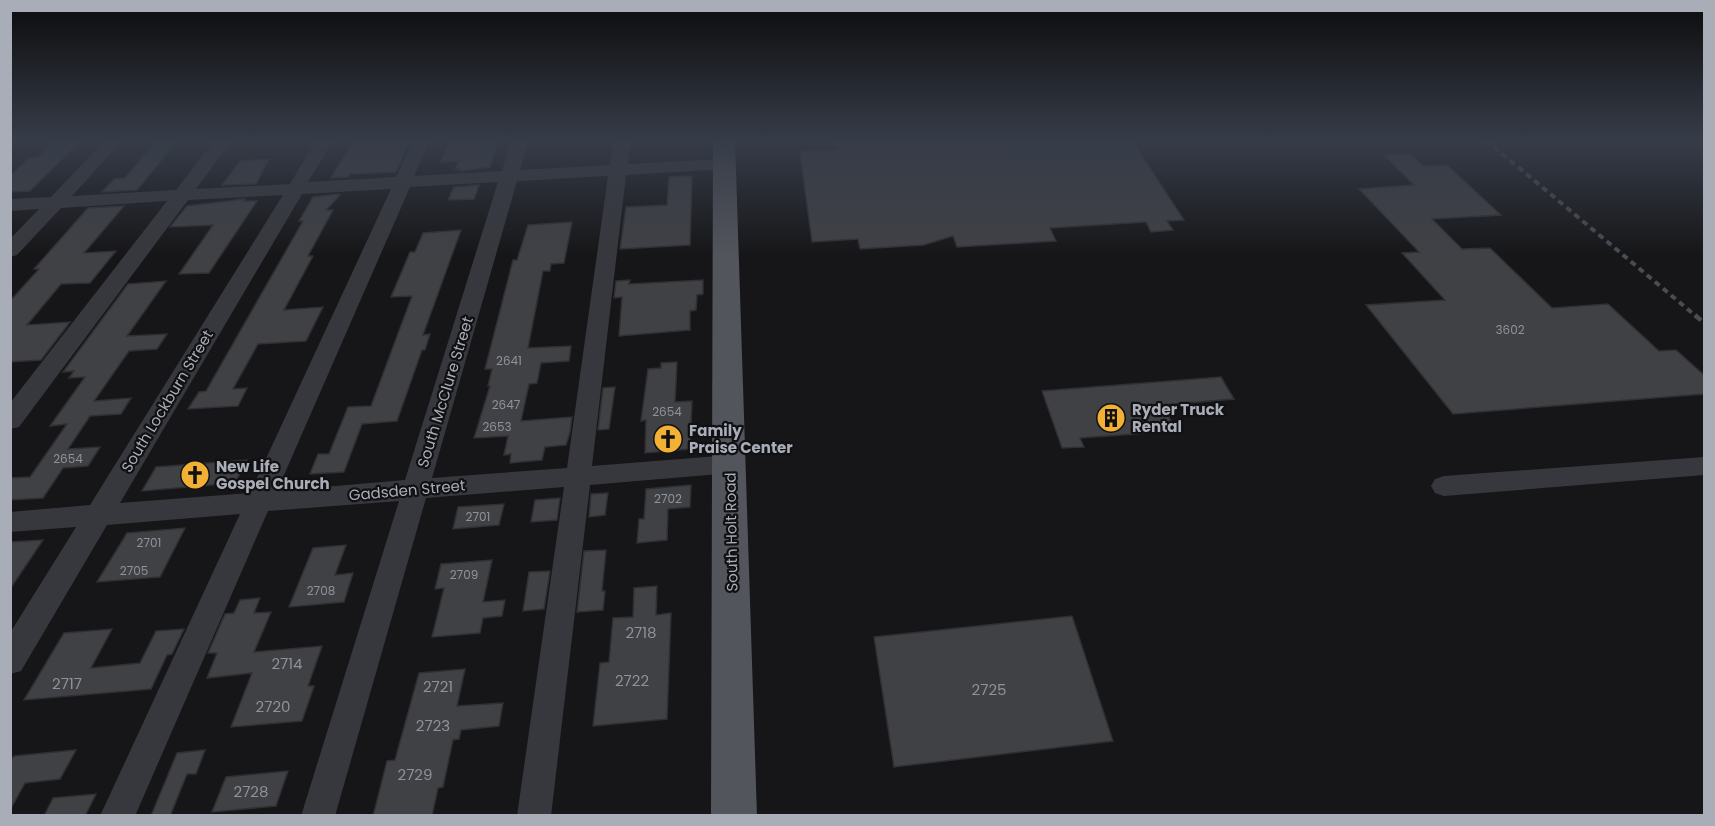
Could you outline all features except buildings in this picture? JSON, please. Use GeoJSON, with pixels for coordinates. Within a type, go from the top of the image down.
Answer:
{"type":"FeatureCollection","features":[{"type":"Feature","properties":{"kind":"main road","name":"South Holt Road"},"geometry":{"type":"LineString","coordinates":[[725,179],[731,464],[734,816]]}},
{"type":"Feature","properties":{"kind":"street"},"geometry":{"type":"LineString","coordinates":[[10,251],[78,179]]}},
{"type":"Feature","properties":{"kind":"street"},"geometry":{"type":"LineString","coordinates":[[10,421],[195,179]]}},
{"type":"Feature","properties":{"kind":"street","name":"South Lockburn Street"},"geometry":{"type":"LineString","coordinates":[[10,661],[301,179]]}},
{"type":"Feature","properties":{"kind":"street"},"geometry":{"type":"LineString","coordinates":[[117,816],[405,179]]}},
{"type":"Feature","properties":{"kind":"street"},"geometry":{"type":"LineString","coordinates":[[10,205],[464,179]]}},
{"type":"Feature","properties":{"kind":"street","name":"South McClure Street"},"geometry":{"type":"LineString","coordinates":[[318,816],[508,179]]}},
{"type":"Feature","properties":{"kind":"street"},"geometry":{"type":"LineString","coordinates":[[534,816],[616,179]]}},
{"type":"Feature","properties":{"kind":"street","name":"Gadsden Street"},"geometry":{"type":"LineString","coordinates":[[10,522],[731,464]]}},
{"type":"Feature","properties":{"kind":"street"},"geometry":{"type":"LineString","coordinates":[[1444,486],[1704,466]]}},
{"type":"Feature","properties":{"kind":"railway"},"geometry":{"type":"LineString","coordinates":[[1532,179],[1697,317]]}},
{"type":"Feature","properties":{"kind":"railway"},"geometry":{"type":"LineString","coordinates":[[1695,315],[1704,323]]}},
{"type":"Feature","properties":{"kind":"place","name":"Ryder Truck Rental"},"geometry":{"type":"Point","coordinates":[1111,418]}},
{"type":"Feature","properties":{"kind":"place","name":"Family Praise Center"},"geometry":{"type":"Point","coordinates":[668,439]}},
{"type":"Feature","properties":{"kind":"place","name":"New Life Gospel Church"},"geometry":{"type":"Point","coordinates":[195,475]}}]}
